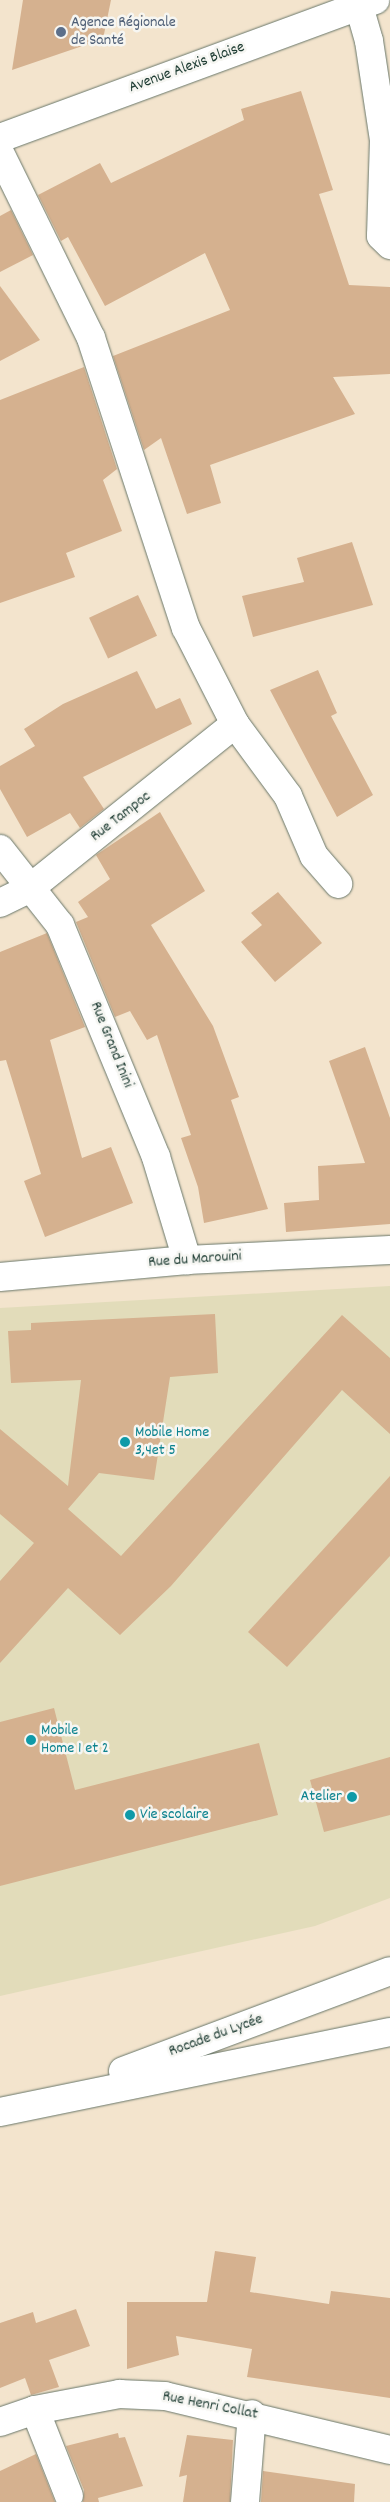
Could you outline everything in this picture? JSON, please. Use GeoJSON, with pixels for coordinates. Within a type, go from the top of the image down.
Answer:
{"type":"FeatureCollection","features":[{"type":"Feature","properties":{"kind":"street","name":"Avenue Alexis Blaise"},"geometry":{"type":"LineString","coordinates":[[0,138],[367,3]]}},
{"type":"Feature","properties":{"kind":"street"},"geometry":{"type":"LineString","coordinates":[[367,3],[369,41],[384,140],[381,236],[390,245]]}},
{"type":"Feature","properties":{"kind":"street"},"geometry":{"type":"LineString","coordinates":[[0,153],[91,338],[186,628],[235,724],[288,796],[314,856],[338,884]]}},
{"type":"Feature","properties":{"kind":"street","name":"Rue Tampoc"},"geometry":{"type":"LineString","coordinates":[[0,903],[29,888],[235,724]]}},
{"type":"Feature","properties":{"kind":"street","name":"Rue Grand Inini"},"geometry":{"type":"LineString","coordinates":[[0,849],[60,925],[89,989],[156,1157],[187,1260]]}},
{"type":"Feature","properties":{"kind":"street","name":"Rue du Marouini"},"geometry":{"type":"LineString","coordinates":[[0,1277],[187,1260],[390,1250]]}},
{"type":"Feature","properties":{"kind":"street","name":"Rocade du Lycée"},"geometry":{"type":"LineString","coordinates":[[0,2112],[42,2100],[390,1971]]}},
{"type":"Feature","properties":{"kind":"street","name":"Rocade du Lycée"},"geometry":{"type":"LineString","coordinates":[[42,2100],[390,2032]]}},
{"type":"Feature","properties":{"kind":"street","name":"Rue Henri Collat"},"geometry":{"type":"LineString","coordinates":[[0,2422],[35,2410],[119,2394],[190,2399],[390,2450]]}},
{"type":"Feature","properties":{"kind":"street"},"geometry":{"type":"LineString","coordinates":[[35,2410],[69,2496]]}},
{"type":"Feature","properties":{"kind":"street"},"geometry":{"type":"LineString","coordinates":[[245,2502],[252,2414]]}},
{"type":"Feature","properties":{"kind":"shaded area"},"geometry":{"type":"Polygon","coordinates":[[[390,1286],[390,1898],[315,1926],[0,1996],[0,1308],[390,1286]]]}},
{"type":"Feature","properties":{"kind":"building","name":"Agence Régionale de Santé"},"geometry":{"type":"Polygon","coordinates":[[[23,0],[111,0],[103,39],[12,70],[23,0]]]}},
{"type":"Feature","properties":{"kind":"building"},"geometry":{"type":"Polygon","coordinates":[[[301,91],[333,190],[319,194],[349,285],[390,287],[390,374],[333,377],[355,414],[210,465],[221,503],[187,514],[161,438],[144,450],[113,356],[230,310],[205,253],[105,306],[68,237],[61,241],[38,195],[100,163],[111,183],[244,120],[241,109],[301,91]]]}},
{"type":"Feature","properties":{"kind":"building"},"geometry":{"type":"Polygon","coordinates":[[[11,210],[33,255],[0,272],[0,216],[11,210]]]}},
{"type":"Feature","properties":{"kind":"building"},"geometry":{"type":"Polygon","coordinates":[[[0,286],[40,340],[0,361],[0,286]]]}},
{"type":"Feature","properties":{"kind":"building"},"geometry":{"type":"Polygon","coordinates":[[[84,367],[117,469],[103,480],[122,531],[66,553],[75,577],[0,603],[0,400],[84,367]]]}},
{"type":"Feature","properties":{"kind":"building"},"geometry":{"type":"Polygon","coordinates":[[[352,542],[373,605],[253,637],[242,596],[304,582],[297,558],[352,542]]]}},
{"type":"Feature","properties":{"kind":"building"},"geometry":{"type":"Polygon","coordinates":[[[138,595],[157,636],[108,659],[89,618],[138,595]]]}},
{"type":"Feature","properties":{"kind":"building"},"geometry":{"type":"Polygon","coordinates":[[[318,670],[337,713],[331,716],[373,795],[337,817],[270,690],[318,670]]]}},
{"type":"Feature","properties":{"kind":"building"},"geometry":{"type":"Polygon","coordinates":[[[137,671],[156,709],[180,698],[192,724],[83,777],[104,809],[80,828],[70,813],[27,837],[0,789],[0,766],[35,746],[24,729],[63,704],[137,671]]]}},
{"type":"Feature","properties":{"kind":"building"},"geometry":{"type":"Polygon","coordinates":[[[160,812],[205,891],[151,925],[213,1026],[239,1097],[231,1100],[268,1209],[204,1223],[198,1187],[181,1138],[191,1135],[157,1035],[147,1040],[130,1011],[115,1017],[76,922],[88,917],[78,902],[110,879],[96,855],[160,812]]]}},
{"type":"Feature","properties":{"kind":"building"},"geometry":{"type":"Polygon","coordinates":[[[278,892],[322,943],[275,982],[241,942],[262,925],[251,913],[278,892]]]}},
{"type":"Feature","properties":{"kind":"building"},"geometry":{"type":"Polygon","coordinates":[[[47,933],[85,1027],[50,1040],[82,1158],[111,1147],[133,1203],[45,1237],[24,1181],[41,1174],[6,1060],[0,1061],[0,952],[47,933]]]}},
{"type":"Feature","properties":{"kind":"building"},"geometry":{"type":"Polygon","coordinates":[[[365,1047],[390,1118],[390,1224],[286,1232],[284,1203],[319,1200],[318,1166],[365,1163],[329,1061],[365,1047]]]}},
{"type":"Feature","properties":{"kind":"building"},"geometry":{"type":"Polygon","coordinates":[[[215,1314],[218,1373],[170,1377],[154,1480],[99,1473],[68,1509],[121,1556],[342,1315],[390,1358],[390,1434],[342,1390],[171,1586],[120,1635],[68,1588],[0,1663],[0,1581],[34,1543],[0,1514],[0,1429],[68,1486],[81,1380],[11,1383],[8,1331],[31,1330],[31,1323],[215,1314]]]}},
{"type":"Feature","properties":{"kind":"building"},"geometry":{"type":"Polygon","coordinates":[[[390,1476],[390,1556],[287,1667],[248,1632],[390,1476]]]}},
{"type":"Feature","properties":{"kind":"building"},"geometry":{"type":"Polygon","coordinates":[[[54,1708],[75,1790],[259,1743],[278,1815],[0,1886],[0,1722],[54,1708]]]}},
{"type":"Feature","properties":{"kind":"building","name":"Atelier"},"geometry":{"type":"Polygon","coordinates":[[[390,1757],[390,1815],[324,1832],[310,1780],[390,1757]]]}},
{"type":"Feature","properties":{"kind":"building"},"geometry":{"type":"Polygon","coordinates":[[[215,2251],[256,2257],[250,2292],[329,2304],[331,2291],[390,2298],[390,2398],[247,2377],[252,2349],[176,2336],[179,2355],[127,2369],[127,2302],[207,2302],[215,2251]]]}},
{"type":"Feature","properties":{"kind":"building"},"geometry":{"type":"Polygon","coordinates":[[[76,2309],[90,2346],[49,2360],[59,2387],[31,2395],[25,2378],[0,2388],[0,2323],[33,2312],[36,2323],[76,2309]]]}},
{"type":"Feature","properties":{"kind":"building"},"geometry":{"type":"Polygon","coordinates":[[[118,2433],[119,2438],[125,2437],[143,2486],[98,2498],[99,2502],[83,2502],[84,2490],[66,2446],[118,2433]]]}},
{"type":"Feature","properties":{"kind":"building"},"geometry":{"type":"Polygon","coordinates":[[[187,2435],[233,2440],[230,2502],[183,2502],[187,2475],[179,2477],[187,2435]]]}},
{"type":"Feature","properties":{"kind":"building"},"geometry":{"type":"Polygon","coordinates":[[[36,2454],[55,2502],[0,2502],[0,2471],[36,2454]]]}},
{"type":"Feature","properties":{"kind":"building"},"geometry":{"type":"Polygon","coordinates":[[[263,2471],[355,2484],[354,2502],[261,2502],[263,2471]]]}},
{"type":"Feature","properties":{"kind":"place","name":"Agence Régionale de Santé"},"geometry":{"type":"Point","coordinates":[61,32]}},
{"type":"Feature","properties":{"kind":"place","name":"Mobile Home 3,4et 5"},"geometry":{"type":"Point","coordinates":[125,1442]}},
{"type":"Feature","properties":{"kind":"place","name":"Mobile Home 1 et 2"},"geometry":{"type":"Point","coordinates":[31,1740]}},
{"type":"Feature","properties":{"kind":"place","name":"Atelier"},"geometry":{"type":"Point","coordinates":[352,1797]}},
{"type":"Feature","properties":{"kind":"place","name":"Vie scolaire"},"geometry":{"type":"Point","coordinates":[130,1815]}}]}
